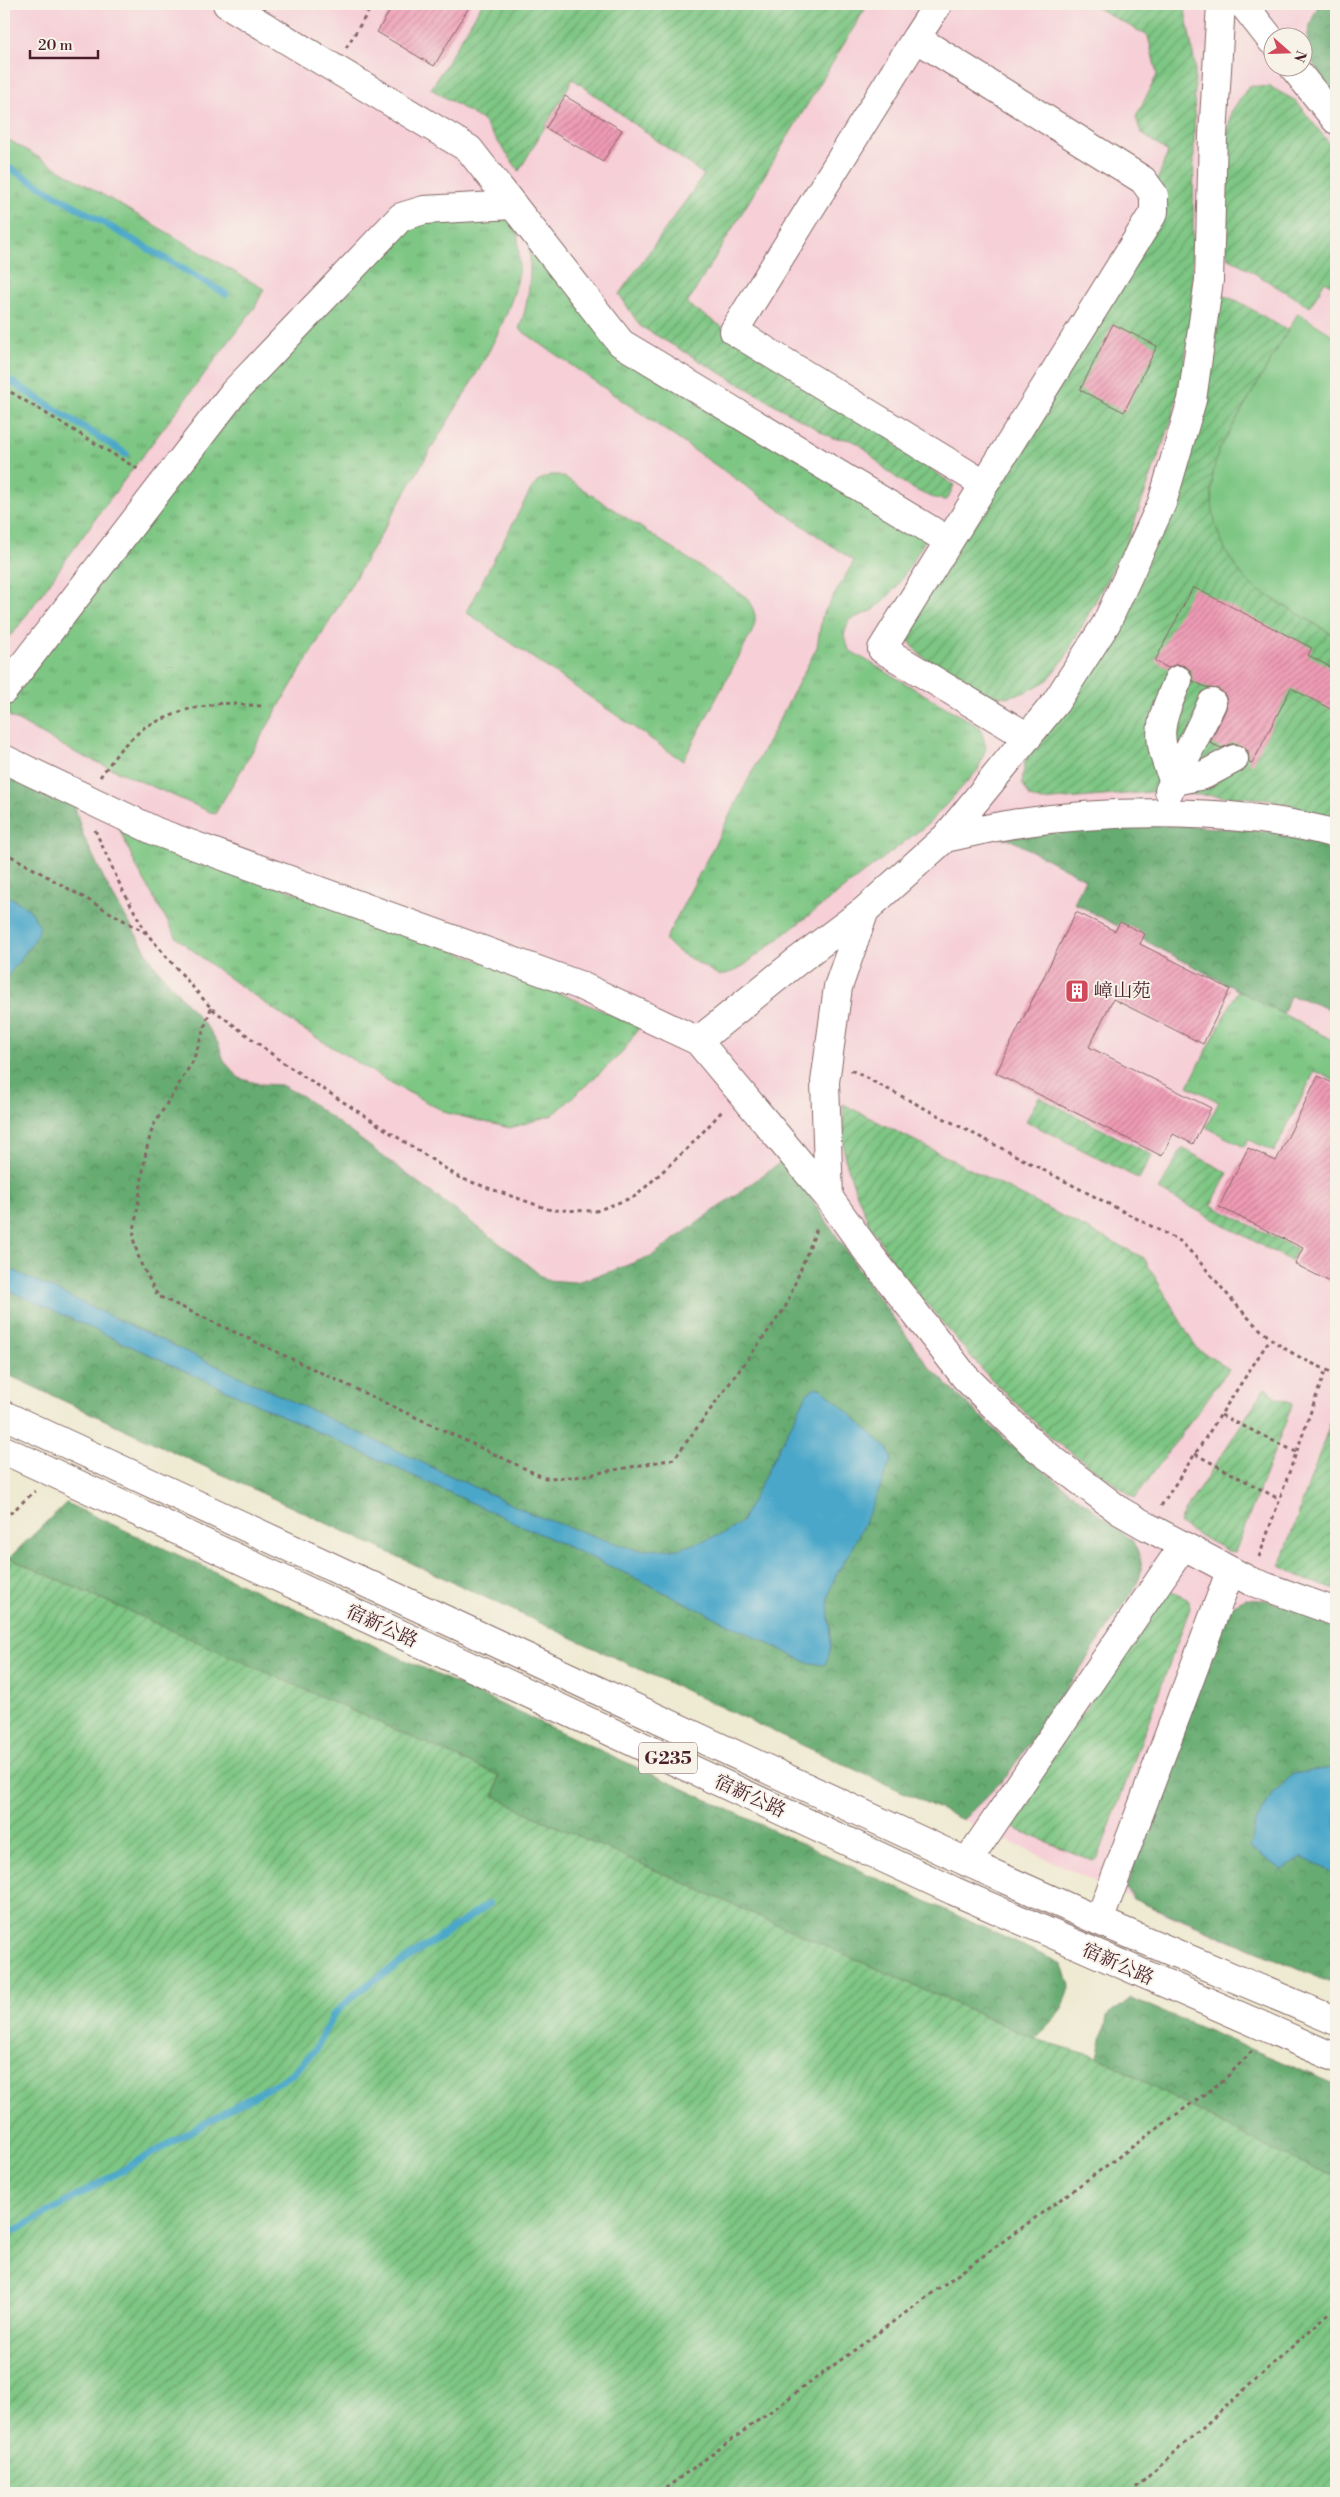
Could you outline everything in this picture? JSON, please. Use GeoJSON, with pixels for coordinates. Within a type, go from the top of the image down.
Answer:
{"type":"FeatureCollection","features":[{"type":"Feature","properties":{"kind":"main road"},"geometry":{"type":"LineString","coordinates":[[227,4],[469,148],[621,344],[949,541]]}},
{"type":"Feature","properties":{"kind":"main road"},"geometry":{"type":"LineString","coordinates":[[938,4],[734,331],[984,484]]}},
{"type":"Feature","properties":{"kind":"main road"},"geometry":{"type":"LineString","coordinates":[[698,1041],[796,962],[866,910],[945,838],[1056,702],[1106,624],[1162,503],[1192,400],[1209,280],[1213,136],[1221,4]]}},
{"type":"Feature","properties":{"kind":"main road"},"geometry":{"type":"LineString","coordinates":[[1243,4],[1262,28]]}},
{"type":"Feature","properties":{"kind":"main road"},"geometry":{"type":"LineString","coordinates":[[916,38],[1144,180],[1154,195],[1154,212],[882,649],[1028,737]]}},
{"type":"Feature","properties":{"kind":"main road"},"geometry":{"type":"LineString","coordinates":[[1302,78],[1336,120]]}},
{"type":"Feature","properties":{"kind":"main road"},"geometry":{"type":"LineString","coordinates":[[4,690],[234,392],[402,218],[424,210],[513,205]]}},
{"type":"Feature","properties":{"kind":"main road"},"geometry":{"type":"LineString","coordinates":[[1174,781],[1162,751],[1160,736],[1162,716],[1178,680]]}},
{"type":"Feature","properties":{"kind":"main road"},"geometry":{"type":"LineString","coordinates":[[1158,814],[1212,703]]}},
{"type":"Feature","properties":{"kind":"main road"},"geometry":{"type":"LineString","coordinates":[[4,759],[157,832],[579,985],[698,1041],[829,1198],[870,1256],[965,1377],[1036,1447],[1120,1511],[1148,1527],[1240,1577],[1336,1612]]}},
{"type":"Feature","properties":{"kind":"main road"},"geometry":{"type":"LineString","coordinates":[[1174,781],[1204,775],[1234,759]]}},
{"type":"Feature","properties":{"kind":"main road"},"geometry":{"type":"LineString","coordinates":[[945,838],[1020,823],[1117,814],[1241,818],[1307,826],[1336,834]]}},
{"type":"Feature","properties":{"kind":"main road"},"geometry":{"type":"LineString","coordinates":[[829,1198],[825,1082],[828,1058],[838,987],[866,910]]}},
{"type":"Feature","properties":{"kind":"main road","name":"宿新公路"},"geometry":{"type":"LineString","coordinates":[[4,1415],[967,1862],[1100,1921],[1336,2021]]}},
{"type":"Feature","properties":{"kind":"main road","name":"宿新公路"},"geometry":{"type":"LineString","coordinates":[[4,1450],[954,1891],[1336,2058]]}},
{"type":"Feature","properties":{"kind":"main road"},"geometry":{"type":"LineString","coordinates":[[967,1862],[1183,1546]]}},
{"type":"Feature","properties":{"kind":"main road"},"geometry":{"type":"LineString","coordinates":[[1100,1921],[1240,1577]]}},
{"type":"Feature","properties":{"kind":"path"},"geometry":{"type":"LineString","coordinates":[[334,68],[373,4]]}},
{"type":"Feature","properties":{"kind":"path"},"geometry":{"type":"LineString","coordinates":[[4,388],[163,484]]}},
{"type":"Feature","properties":{"kind":"path"},"geometry":{"type":"LineString","coordinates":[[262,706],[222,703],[185,710],[146,726],[122,747],[97,780],[89,799],[95,829],[121,886],[147,934],[212,1008],[285,1064],[460,1178],[551,1210],[596,1211],[636,1196],[691,1145],[740,1091]]}},
{"type":"Feature","properties":{"kind":"path"},"geometry":{"type":"LineString","coordinates":[[4,852],[147,934]]}},
{"type":"Feature","properties":{"kind":"path"},"geometry":{"type":"LineString","coordinates":[[212,1008],[194,1061],[153,1126],[146,1151],[133,1238],[140,1262],[158,1296],[546,1478],[576,1477],[674,1459],[785,1308],[805,1264],[829,1198]]}},
{"type":"Feature","properties":{"kind":"path"},"geometry":{"type":"LineString","coordinates":[[828,1058],[1180,1241],[1199,1259],[1252,1321],[1270,1338],[1336,1374]]}},
{"type":"Feature","properties":{"kind":"path"},"geometry":{"type":"LineString","coordinates":[[1148,1527],[1270,1338]]}},
{"type":"Feature","properties":{"kind":"path"},"geometry":{"type":"LineString","coordinates":[[1240,1577],[1279,1499],[1326,1370]]}},
{"type":"Feature","properties":{"kind":"path"},"geometry":{"type":"LineString","coordinates":[[1221,1414],[1296,1452]]}},
{"type":"Feature","properties":{"kind":"path"},"geometry":{"type":"LineString","coordinates":[[1195,1454],[1279,1499]]}},
{"type":"Feature","properties":{"kind":"path"},"geometry":{"type":"LineString","coordinates":[[4,1519],[55,1474]]}},
{"type":"Feature","properties":{"kind":"path"},"geometry":{"type":"LineString","coordinates":[[659,2493],[1225,2080],[1271,2030]]}},
{"type":"Feature","properties":{"kind":"path"},"geometry":{"type":"LineString","coordinates":[[1130,2493],[1336,2307]]}},
{"type":"Feature","properties":{"kind":"shaded area"},"geometry":{"type":"Polygon","coordinates":[[[4,4],[1336,4],[1336,1985],[1173,1918],[4,1373],[4,4]]]}},
{"type":"Feature","properties":{"kind":"green space"},"geometry":{"type":"Polygon","coordinates":[[[482,4],[868,4],[687,304],[888,434],[896,445],[954,485],[947,500],[921,493],[911,488],[886,470],[864,448],[855,442],[841,438],[832,438],[640,326],[619,294],[704,175],[573,79],[519,171],[482,120],[431,89],[482,4]]]}},
{"type":"Feature","properties":{"kind":"green space"},"geometry":{"type":"Polygon","coordinates":[[[1090,4],[1184,4],[1195,65],[1192,312],[1183,372],[1172,419],[1127,542],[1065,658],[1048,680],[1026,692],[1006,697],[984,694],[931,663],[918,653],[909,641],[908,624],[1158,178],[1168,152],[1141,133],[1136,117],[1157,75],[1148,36],[1090,4]]]}},
{"type":"Feature","properties":{"kind":"green space"},"geometry":{"type":"Polygon","coordinates":[[[1319,4],[1336,4],[1336,95],[1318,72],[1312,60],[1312,28],[1309,28],[1319,4]]]}},
{"type":"Feature","properties":{"kind":"green space"},"geometry":{"type":"Polygon","coordinates":[[[1249,86],[1271,87],[1296,101],[1336,152],[1336,288],[1325,281],[1310,307],[1228,257],[1222,234],[1224,154],[1231,112],[1249,86]]]}},
{"type":"Feature","properties":{"kind":"green space"},"geometry":{"type":"Polygon","coordinates":[[[4,137],[264,289],[255,307],[101,511],[15,631],[4,641],[4,137]]]}},
{"type":"Feature","properties":{"kind":"green space"},"geometry":{"type":"Polygon","coordinates":[[[507,218],[517,225],[519,268],[517,282],[501,327],[477,373],[215,814],[76,753],[9,716],[9,707],[18,685],[238,399],[393,239],[423,219],[507,218]]]}},
{"type":"Feature","properties":{"kind":"green space"},"geometry":{"type":"Polygon","coordinates":[[[529,235],[614,348],[928,536],[896,588],[874,610],[849,620],[844,635],[849,650],[981,728],[986,748],[978,770],[929,823],[738,970],[720,976],[674,949],[665,940],[817,647],[822,616],[854,561],[519,329],[528,294],[529,235]]]}},
{"type":"Feature","properties":{"kind":"green space"},"geometry":{"type":"Polygon","coordinates":[[[1221,295],[1238,301],[1288,331],[1219,450],[1255,587],[1336,637],[1336,818],[1268,799],[1151,792],[1041,801],[1030,797],[1022,783],[1025,760],[1119,617],[1214,300],[1221,295]]]}},
{"type":"Feature","properties":{"kind":"green space"},"geometry":{"type":"Polygon","coordinates":[[[1298,313],[1336,337],[1336,637],[1254,587],[1230,558],[1221,541],[1212,506],[1214,469],[1219,450],[1298,313]]]}},
{"type":"Feature","properties":{"kind":"green space"},"geometry":{"type":"Polygon","coordinates":[[[550,475],[566,478],[746,597],[752,606],[755,622],[752,632],[683,761],[466,612],[531,489],[539,480],[550,475]]]}},
{"type":"Feature","properties":{"kind":"green space"},"geometry":{"type":"Polygon","coordinates":[[[4,768],[73,800],[83,835],[109,889],[155,966],[211,1032],[219,1045],[224,1061],[239,1078],[260,1084],[281,1085],[302,1096],[522,1260],[546,1280],[576,1282],[612,1271],[653,1255],[785,1159],[870,1286],[930,1368],[1011,1445],[1132,1540],[1141,1561],[1141,1572],[1132,1593],[1006,1777],[963,1820],[4,1373],[4,768]]]}},
{"type":"Feature","properties":{"kind":"green space"},"geometry":{"type":"Polygon","coordinates":[[[1140,823],[1283,832],[1336,845],[1336,1012],[1290,996],[1283,1014],[1074,903],[1085,879],[1013,841],[1003,838],[1140,823]]]}},
{"type":"Feature","properties":{"kind":"green space"},"geometry":{"type":"Polygon","coordinates":[[[119,828],[471,957],[640,1026],[622,1053],[553,1115],[510,1128],[447,1113],[391,1083],[299,1027],[219,971],[177,938],[138,870],[119,828]]]}},
{"type":"Feature","properties":{"kind":"green space"},"geometry":{"type":"Polygon","coordinates":[[[1238,990],[1336,1042],[1336,1081],[1315,1071],[1274,1152],[1248,1139],[1244,1147],[1206,1127],[1219,1102],[1188,1086],[1238,990]]]}},
{"type":"Feature","properties":{"kind":"green space"},"geometry":{"type":"Polygon","coordinates":[[[1039,1097],[1152,1155],[1139,1179],[1026,1121],[1039,1097]]]}},
{"type":"Feature","properties":{"kind":"green space"},"geometry":{"type":"Polygon","coordinates":[[[843,1104],[1144,1258],[1196,1348],[1229,1369],[1135,1498],[1051,1438],[984,1372],[900,1272],[870,1226],[853,1184],[844,1155],[843,1104]]]}},
{"type":"Feature","properties":{"kind":"green space"},"geometry":{"type":"Polygon","coordinates":[[[1182,1148],[1228,1173],[1211,1205],[1297,1249],[1291,1261],[1159,1190],[1182,1148]]]}},
{"type":"Feature","properties":{"kind":"green space"},"geometry":{"type":"Polygon","coordinates":[[[1265,1388],[1277,1397],[1293,1403],[1235,1552],[1228,1551],[1179,1523],[1181,1517],[1265,1388]]]}},
{"type":"Feature","properties":{"kind":"green space"},"geometry":{"type":"Polygon","coordinates":[[[1331,1421],[1336,1422],[1336,1590],[1306,1580],[1280,1566],[1331,1421]]]}},
{"type":"Feature","properties":{"kind":"green space"},"geometry":{"type":"Polygon","coordinates":[[[66,1503],[1062,1964],[1070,1984],[1061,2011],[1035,2039],[533,1816],[494,1796],[499,1776],[9,1558],[66,1503]]]}},
{"type":"Feature","properties":{"kind":"green space"},"geometry":{"type":"Polygon","coordinates":[[[9,1558],[499,1776],[494,1796],[533,1816],[1035,2039],[1098,2057],[1274,2151],[1336,2177],[1336,2493],[4,2493],[4,1562],[9,1558]]]}},
{"type":"Feature","properties":{"kind":"green space"},"geometry":{"type":"Polygon","coordinates":[[[1168,1590],[1189,1600],[1190,1608],[1098,1858],[1093,1861],[1018,1830],[1012,1825],[1010,1818],[1168,1590]]]}},
{"type":"Feature","properties":{"kind":"green space"},"geometry":{"type":"Polygon","coordinates":[[[1246,1599],[1266,1600],[1336,1621],[1336,1985],[1133,1899],[1126,1887],[1225,1615],[1233,1605],[1246,1599]]]}},
{"type":"Feature","properties":{"kind":"green space"},"geometry":{"type":"Polygon","coordinates":[[[1131,1998],[1336,2085],[1336,2177],[1274,2151],[1098,2057],[1107,2017],[1131,1998]]]}},
{"type":"Feature","properties":{"kind":"water"},"geometry":{"type":"Polygon","coordinates":[[[4,893],[30,910],[40,927],[34,941],[4,981],[4,893]]]}},
{"type":"Feature","properties":{"kind":"water"},"geometry":{"type":"Polygon","coordinates":[[[4,1266],[534,1515],[637,1550],[679,1549],[725,1533],[741,1522],[807,1394],[815,1387],[824,1390],[888,1449],[892,1458],[864,1524],[831,1587],[828,1607],[831,1637],[829,1656],[824,1665],[806,1662],[627,1574],[4,1288],[4,1266]]]}},
{"type":"Feature","properties":{"kind":"water"},"geometry":{"type":"Polygon","coordinates":[[[1336,1767],[1336,1877],[1323,1866],[1301,1858],[1283,1870],[1249,1847],[1256,1823],[1271,1796],[1293,1774],[1336,1767]]]}},
{"type":"Feature","properties":{"kind":"building"},"geometry":{"type":"Polygon","coordinates":[[[394,4],[471,4],[434,66],[377,32],[394,4]]]}},
{"type":"Feature","properties":{"kind":"building"},"geometry":{"type":"Polygon","coordinates":[[[565,96],[622,130],[603,162],[546,128],[565,96]]]}},
{"type":"Feature","properties":{"kind":"building"},"geometry":{"type":"Polygon","coordinates":[[[1113,324],[1157,346],[1124,412],[1080,390],[1113,324]]]}},
{"type":"Feature","properties":{"kind":"building"},"geometry":{"type":"Polygon","coordinates":[[[1193,587],[1312,648],[1308,655],[1336,670],[1336,712],[1291,688],[1252,764],[1249,763],[1248,751],[1242,746],[1234,743],[1221,748],[1210,743],[1226,709],[1227,701],[1225,694],[1218,689],[1208,688],[1193,681],[1191,671],[1185,666],[1177,664],[1168,668],[1155,661],[1193,587]]]}},
{"type":"Feature","properties":{"kind":"building","name":"嶂山苑"},"geometry":{"type":"Polygon","coordinates":[[[1076,912],[1115,931],[1120,922],[1145,934],[1140,944],[1230,989],[1203,1044],[1113,999],[1089,1047],[1211,1108],[1193,1144],[1173,1134],[1162,1156],[996,1073],[1076,912]]]}},
{"type":"Feature","properties":{"kind":"building"},"geometry":{"type":"Polygon","coordinates":[[[1318,1076],[1336,1085],[1336,1285],[1295,1264],[1303,1248],[1219,1207],[1248,1148],[1276,1161],[1318,1076]]]}},
{"type":"Feature","properties":{"kind":"waterway"},"geometry":{"type":"LineString","coordinates":[[4,165],[226,294]]}},
{"type":"Feature","properties":{"kind":"waterway"},"geometry":{"type":"LineString","coordinates":[[4,377],[126,454]]}},
{"type":"Feature","properties":{"kind":"waterway"},"geometry":{"type":"LineString","coordinates":[[4,2237],[291,2075],[316,2049],[333,2015],[357,1992],[489,1904]]}},
{"type":"Feature","properties":{"kind":"place","name":"嶂山苑"},"geometry":{"type":"Point","coordinates":[1077,991]}}]}
